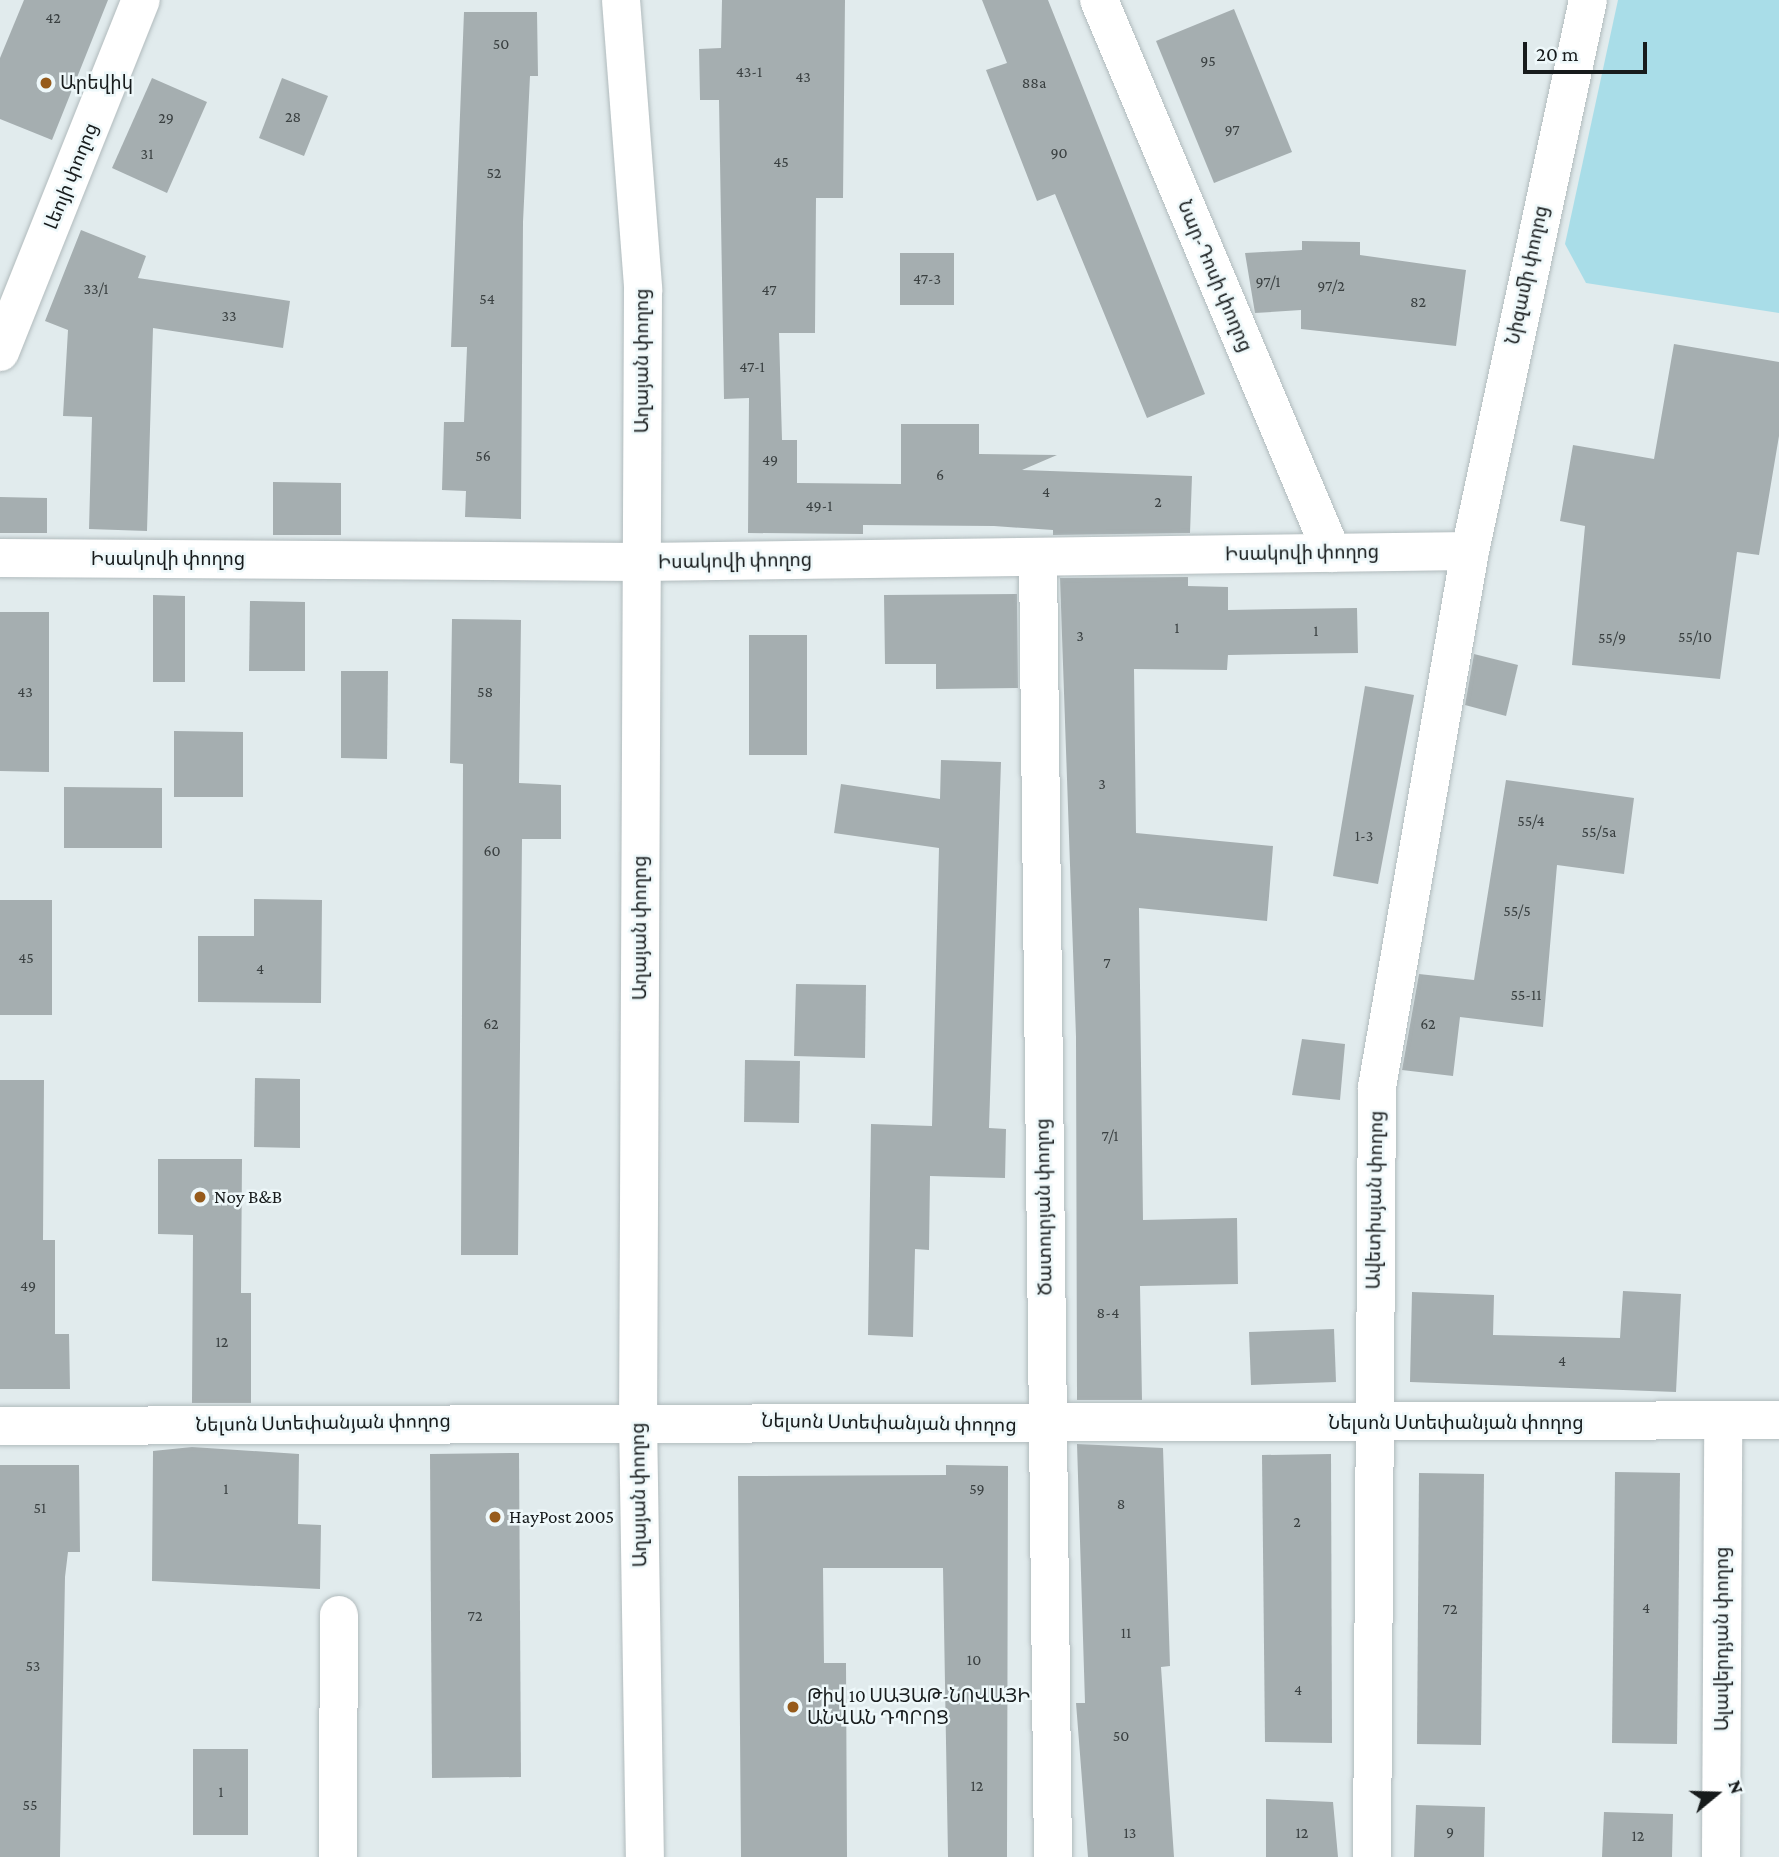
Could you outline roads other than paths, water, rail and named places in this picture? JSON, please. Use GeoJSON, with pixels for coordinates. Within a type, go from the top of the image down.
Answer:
{"type":"FeatureCollection","features":[{"type":"Feature","properties":{"kind":"street","name":"Լեոյի փողոց"},"geometry":{"type":"LineString","coordinates":[[0,352],[141,0]]}},
{"type":"Feature","properties":{"kind":"street","name":"Նար-Դոսի փողոց"},"geometry":{"type":"LineString","coordinates":[[1099,0],[1332,553]]}},
{"type":"Feature","properties":{"kind":"street","name":"Նիզամի փողոց"},"geometry":{"type":"LineString","coordinates":[[1470,551],[1588,0]]}},
{"type":"Feature","properties":{"kind":"street","name":"Աղայան փողոց"},"geometry":{"type":"LineString","coordinates":[[623,2],[642,289],[638,1419],[645,1857]]}},
{"type":"Feature","properties":{"kind":"street","name":"Իսակովի փողոց"},"geometry":{"type":"LineString","coordinates":[[0,558],[641,562],[1470,551]]}},
{"type":"Feature","properties":{"kind":"street","name":"Ավետիսյան փողոց"},"geometry":{"type":"LineString","coordinates":[[1372,1857],[1370,1423],[1377,1087],[1470,551]]}},
{"type":"Feature","properties":{"kind":"street","name":"Ծատուրյան փողոց"},"geometry":{"type":"LineString","coordinates":[[1038,558],[1053,1857]]}},
{"type":"Feature","properties":{"kind":"street","name":"Նելսոն Ստեփանյան փողոց"},"geometry":{"type":"LineString","coordinates":[[0,1426],[638,1419],[1046,1426],[1779,1420]]}},
{"type":"Feature","properties":{"kind":"street","name":"Ալավերդյան փողոց"},"geometry":{"type":"LineString","coordinates":[[1721,1857],[1723,1421]]}},
{"type":"Feature","properties":{"kind":"street"},"geometry":{"type":"LineString","coordinates":[[338,1857],[340,1615]]}},
{"type":"Feature","properties":{"kind":"place","name":"Արեվիկ"},"geometry":{"type":"Point","coordinates":[46,83]}},
{"type":"Feature","properties":{"kind":"place","name":"Noy B&B"},"geometry":{"type":"Point","coordinates":[200,1197]}},
{"type":"Feature","properties":{"kind":"place","name":"HayPost 2005"},"geometry":{"type":"Point","coordinates":[495,1517]}},
{"type":"Feature","properties":{"kind":"place","name":"Թիվ 10 ՍԱՅԱԹ-ՆՈՎԱՅԻ ԱՆՎԱՆ ԴՊՐՈՑ"},"geometry":{"type":"Point","coordinates":[793,1707]}}]}
